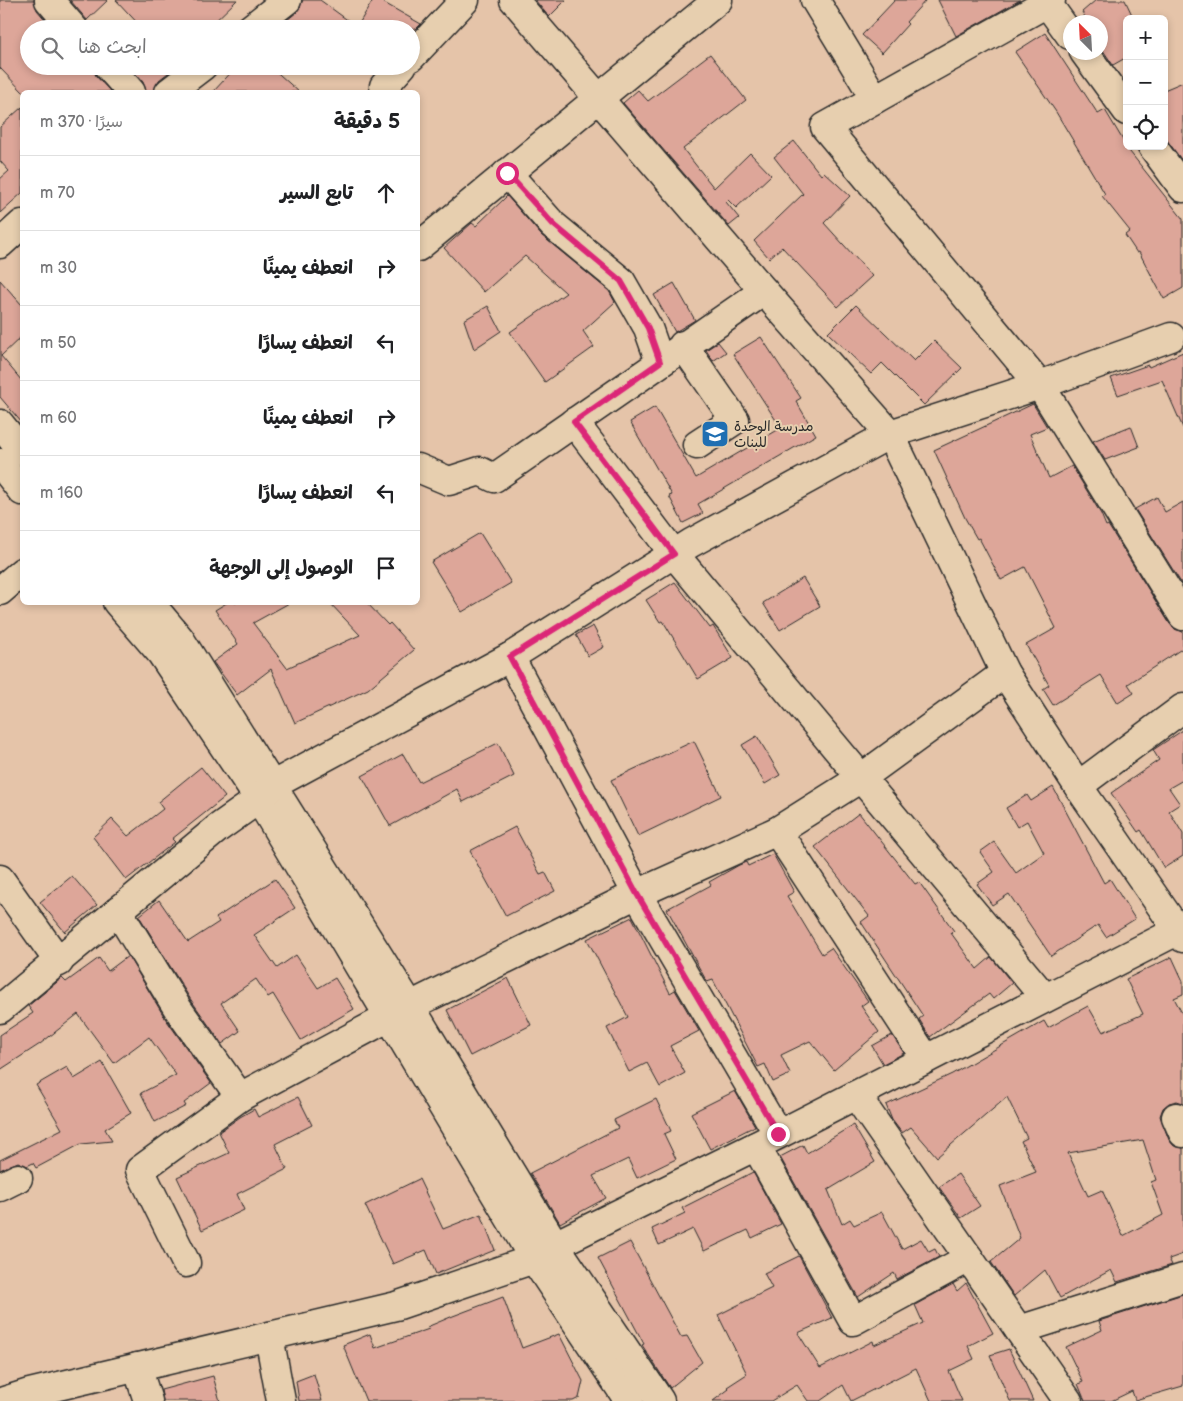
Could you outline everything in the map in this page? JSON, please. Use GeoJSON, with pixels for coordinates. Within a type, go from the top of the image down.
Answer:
{"type":"FeatureCollection","features":[{"type":"Feature","properties":{"kind":"street"},"geometry":{"type":"LineString","coordinates":[[49,0],[66,20]]}},
{"type":"Feature","properties":{"kind":"street"},"geometry":{"type":"LineString","coordinates":[[261,20],[287,0]]}},
{"type":"Feature","properties":{"kind":"street"},"geometry":{"type":"LineString","coordinates":[[420,48],[465,0]]}},
{"type":"Feature","properties":{"kind":"street"},"geometry":{"type":"LineString","coordinates":[[4,1401],[29,1392],[396,1306],[544,1252],[1045,998],[1181,934],[1078,786],[1005,673],[890,434],[764,291],[514,0]]}},
{"type":"Feature","properties":{"kind":"street"},"geometry":{"type":"LineString","coordinates":[[420,245],[718,0]]}},
{"type":"Feature","properties":{"kind":"street"},"geometry":{"type":"LineString","coordinates":[[815,0],[875,99]]}},
{"type":"Feature","properties":{"kind":"street"},"geometry":{"type":"LineString","coordinates":[[1063,24],[1049,2],[825,127],[1040,386],[1183,616]]}},
{"type":"Feature","properties":{"kind":"street"},"geometry":{"type":"LineString","coordinates":[[1090,60],[1123,106]]}},
{"type":"Feature","properties":{"kind":"street"},"geometry":{"type":"LineString","coordinates":[[116,75],[129,90]]}},
{"type":"Feature","properties":{"kind":"street"},"geometry":{"type":"LineString","coordinates":[[172,90],[191,75]]}},
{"type":"Feature","properties":{"kind":"street"},"geometry":{"type":"LineString","coordinates":[[384,86],[394,75]]}},
{"type":"Feature","properties":{"kind":"street"},"geometry":{"type":"LineString","coordinates":[[1155,150],[1183,188]]}},
{"type":"Feature","properties":{"kind":"street"},"geometry":{"type":"LineString","coordinates":[[507,173],[553,224],[621,281],[648,328],[660,362]]}},
{"type":"Feature","properties":{"kind":"street"},"geometry":{"type":"LineString","coordinates":[[0,244],[20,226]]}},
{"type":"Feature","properties":{"kind":"street"},"geometry":{"type":"LineString","coordinates":[[420,469],[448,481],[480,471],[494,478],[683,345],[764,291]]}},
{"type":"Feature","properties":{"kind":"street"},"geometry":{"type":"LineString","coordinates":[[1,1007],[59,962],[218,828],[266,792],[510,657],[674,554],[890,434],[1040,386],[1171,337]]}},
{"type":"Feature","properties":{"kind":"street"},"geometry":{"type":"LineString","coordinates":[[683,345],[735,420],[697,444]]}},
{"type":"Feature","properties":{"kind":"street"},"geometry":{"type":"LineString","coordinates":[[574,422],[674,554],[1045,998]]}},
{"type":"Feature","properties":{"kind":"street"},"geometry":{"type":"LineString","coordinates":[[0,424],[20,449]]}},
{"type":"Feature","properties":{"kind":"street"},"geometry":{"type":"LineString","coordinates":[[0,463],[20,488]]}},
{"type":"Feature","properties":{"kind":"street"},"geometry":{"type":"LineString","coordinates":[[0,591],[20,574]]}},
{"type":"Feature","properties":{"kind":"street"},"geometry":{"type":"LineString","coordinates":[[119,605],[161,653],[266,792]]}},
{"type":"Feature","properties":{"kind":"street"},"geometry":{"type":"LineString","coordinates":[[152,605],[180,639],[266,792],[544,1252],[623,1399]]}},
{"type":"Feature","properties":{"kind":"street"},"geometry":{"type":"LineString","coordinates":[[510,657],[767,1140],[853,1320],[969,1258]]}},
{"type":"Feature","properties":{"kind":"street"},"geometry":{"type":"LineString","coordinates":[[186,1263],[140,1170],[240,1097],[400,1012],[637,894],[777,831],[861,778],[1005,673]]}},
{"type":"Feature","properties":{"kind":"street"},"geometry":{"type":"LineString","coordinates":[[1078,786],[1183,708]]}},
{"type":"Feature","properties":{"kind":"street"},"geometry":{"type":"LineString","coordinates":[[777,831],[926,1059]]}},
{"type":"Feature","properties":{"kind":"street"},"geometry":{"type":"LineString","coordinates":[[0,879],[59,962]]}},
{"type":"Feature","properties":{"kind":"street"},"geometry":{"type":"LineString","coordinates":[[118,911],[178,1009],[240,1097]]}},
{"type":"Feature","properties":{"kind":"street"},"geometry":{"type":"LineString","coordinates":[[856,1095],[1068,1401]]}},
{"type":"Feature","properties":{"kind":"street"},"geometry":{"type":"LineString","coordinates":[[544,1252],[660,1401]]}},
{"type":"Feature","properties":{"kind":"street"},"geometry":{"type":"LineString","coordinates":[[1019,1330],[1183,1278]]}},
{"type":"Feature","properties":{"kind":"street"},"geometry":{"type":"LineString","coordinates":[[269,1336],[281,1401]]}},
{"type":"Feature","properties":{"kind":"street"},"geometry":{"type":"LineString","coordinates":[[137,1367],[148,1401]]}},
{"type":"Feature","properties":{"kind":"building"},"geometry":{"type":"Polygon","coordinates":[[[0,0],[34,0],[37,10],[45,20],[20,20],[20,75],[96,75],[109,90],[21,90],[0,68],[0,0]]]}},
{"type":"Feature","properties":{"kind":"building"},"geometry":{"type":"Polygon","coordinates":[[[70,0],[108,0],[87,20],[70,0]]]}},
{"type":"Feature","properties":{"kind":"building"},"geometry":{"type":"Polygon","coordinates":[[[116,0],[237,0],[216,20],[135,20],[116,0]]]}},
{"type":"Feature","properties":{"kind":"building"},"geometry":{"type":"Polygon","coordinates":[[[303,0],[320,0],[347,20],[287,20],[297,12],[303,0]]]}},
{"type":"Feature","properties":{"kind":"building"},"geometry":{"type":"Polygon","coordinates":[[[373,0],[379,0],[414,20],[361,20],[373,0]]]}},
{"type":"Feature","properties":{"kind":"building"},"geometry":{"type":"Polygon","coordinates":[[[535,0],[566,0],[549,17],[535,0]]]}},
{"type":"Feature","properties":{"kind":"building"},"geometry":{"type":"Polygon","coordinates":[[[895,0],[926,0],[882,53],[862,35],[895,0]]]}},
{"type":"Feature","properties":{"kind":"building"},"geometry":{"type":"Polygon","coordinates":[[[938,0],[1020,0],[956,36],[938,0]]]}},
{"type":"Feature","properties":{"kind":"building"},"geometry":{"type":"Polygon","coordinates":[[[1096,0],[1125,0],[1132,15],[1123,15],[1123,59],[1113,65],[1108,58],[1108,15],[1084,15],[1082,12],[1096,0]]]}},
{"type":"Feature","properties":{"kind":"building"},"geometry":{"type":"Polygon","coordinates":[[[1045,33],[1098,114],[1105,110],[1123,140],[1123,150],[1129,150],[1183,219],[1183,288],[1164,299],[1139,252],[1137,253],[1125,235],[1130,231],[1102,196],[1105,194],[1056,112],[1015,52],[1045,33]]]}},
{"type":"Feature","properties":{"kind":"building"},"geometry":{"type":"Polygon","coordinates":[[[710,54],[746,100],[683,149],[714,188],[750,153],[771,175],[736,208],[728,200],[726,202],[739,218],[729,226],[623,103],[638,90],[648,101],[710,54]]]}},
{"type":"Feature","properties":{"kind":"building"},"geometry":{"type":"Polygon","coordinates":[[[137,75],[165,75],[159,80],[155,90],[145,90],[143,82],[137,75]]]}},
{"type":"Feature","properties":{"kind":"building"},"geometry":{"type":"Polygon","coordinates":[[[229,75],[280,75],[297,90],[215,90],[229,75]]]}},
{"type":"Feature","properties":{"kind":"building"},"geometry":{"type":"Polygon","coordinates":[[[1183,82],[1183,162],[1168,141],[1168,88],[1183,82]]]}},
{"type":"Feature","properties":{"kind":"building"},"geometry":{"type":"Polygon","coordinates":[[[20,109],[20,195],[0,213],[0,179],[9,171],[0,161],[0,127],[20,109]]]}},
{"type":"Feature","properties":{"kind":"building"},"geometry":{"type":"Polygon","coordinates":[[[794,141],[821,175],[824,172],[850,196],[824,223],[872,276],[838,307],[782,247],[769,258],[754,241],[803,194],[774,157],[794,141]]]}},
{"type":"Feature","properties":{"kind":"building"},"geometry":{"type":"Polygon","coordinates":[[[507,196],[541,235],[609,291],[615,302],[583,331],[594,347],[545,382],[510,332],[566,293],[525,256],[484,292],[444,248],[472,223],[476,226],[507,196]]]}},
{"type":"Feature","properties":{"kind":"building"},"geometry":{"type":"Polygon","coordinates":[[[0,280],[20,303],[20,338],[1,356],[20,379],[20,421],[0,397],[0,280]]]}},
{"type":"Feature","properties":{"kind":"building"},"geometry":{"type":"Polygon","coordinates":[[[674,283],[695,320],[675,332],[654,295],[674,283]]]}},
{"type":"Feature","properties":{"kind":"building"},"geometry":{"type":"Polygon","coordinates":[[[856,305],[914,361],[934,341],[962,368],[924,405],[882,363],[871,374],[828,333],[856,305]]]}},
{"type":"Feature","properties":{"kind":"building"},"geometry":{"type":"Polygon","coordinates":[[[488,306],[501,331],[474,349],[464,320],[488,306]]]}},
{"type":"Feature","properties":{"kind":"building"},"geometry":{"type":"Polygon","coordinates":[[[761,337],[801,398],[796,401],[816,435],[698,504],[703,513],[683,523],[669,496],[672,495],[630,422],[655,407],[696,478],[781,428],[733,354],[761,337]]]}},
{"type":"Feature","properties":{"kind":"building"},"geometry":{"type":"Polygon","coordinates":[[[718,342],[726,352],[713,361],[706,350],[718,342]]]}},
{"type":"Feature","properties":{"kind":"building"},"geometry":{"type":"Polygon","coordinates":[[[1183,352],[1183,428],[1162,380],[1118,395],[1111,378],[1148,365],[1149,367],[1183,352]]]}},
{"type":"Feature","properties":{"kind":"building"},"geometry":{"type":"Polygon","coordinates":[[[1033,404],[1047,427],[1030,434],[1049,478],[1072,466],[1101,514],[1106,526],[1108,525],[1170,624],[1175,629],[1183,632],[1183,648],[1128,684],[1134,693],[1118,703],[1101,675],[1053,705],[1043,689],[1049,685],[1026,645],[1056,628],[1025,567],[1001,580],[979,538],[977,539],[965,518],[934,450],[1033,404]]]}},
{"type":"Feature","properties":{"kind":"building"},"geometry":{"type":"Polygon","coordinates":[[[1131,426],[1139,447],[1105,460],[1093,441],[1131,426]]]}},
{"type":"Feature","properties":{"kind":"building"},"geometry":{"type":"Polygon","coordinates":[[[1157,497],[1165,512],[1183,502],[1183,586],[1135,509],[1157,497]]]}},
{"type":"Feature","properties":{"kind":"building"},"geometry":{"type":"Polygon","coordinates":[[[480,533],[511,583],[462,612],[431,562],[480,533]]]}},
{"type":"Feature","properties":{"kind":"building"},"geometry":{"type":"Polygon","coordinates":[[[803,578],[820,606],[780,630],[763,603],[803,578]]]}},
{"type":"Feature","properties":{"kind":"building"},"geometry":{"type":"Polygon","coordinates":[[[675,582],[710,628],[713,626],[733,658],[698,679],[663,621],[660,622],[646,600],[675,582]]]}},
{"type":"Feature","properties":{"kind":"building"},"geometry":{"type":"Polygon","coordinates":[[[223,605],[286,605],[253,623],[287,668],[360,635],[332,605],[369,605],[388,625],[390,623],[414,650],[368,689],[295,723],[271,669],[237,695],[213,662],[238,644],[215,610],[223,605]]]}},
{"type":"Feature","properties":{"kind":"building"},"geometry":{"type":"Polygon","coordinates":[[[593,626],[604,647],[588,656],[576,635],[593,626]]]}},
{"type":"Feature","properties":{"kind":"building"},"geometry":{"type":"Polygon","coordinates":[[[1183,730],[1183,780],[1169,788],[1180,804],[1169,811],[1183,834],[1183,856],[1164,868],[1141,830],[1138,832],[1111,793],[1159,760],[1153,750],[1183,730]]]}},
{"type":"Feature","properties":{"kind":"building"},"geometry":{"type":"Polygon","coordinates":[[[757,736],[780,775],[765,784],[742,745],[757,736]]]}},
{"type":"Feature","properties":{"kind":"building"},"geometry":{"type":"Polygon","coordinates":[[[694,741],[721,796],[638,836],[611,780],[694,741]]]}},
{"type":"Feature","properties":{"kind":"building"},"geometry":{"type":"Polygon","coordinates":[[[498,743],[514,776],[463,802],[457,789],[390,826],[362,776],[403,754],[419,782],[498,743]]]}},
{"type":"Feature","properties":{"kind":"building"},"geometry":{"type":"Polygon","coordinates":[[[201,767],[225,797],[172,839],[175,842],[126,880],[93,837],[112,819],[128,836],[163,809],[158,802],[201,767]]]}},
{"type":"Feature","properties":{"kind":"building"},"geometry":{"type":"Polygon","coordinates":[[[1053,787],[1104,883],[1110,879],[1135,919],[1106,937],[1098,925],[1051,956],[1009,894],[992,905],[977,884],[994,872],[980,852],[994,842],[1016,873],[1044,853],[1027,821],[1017,827],[1006,808],[1027,795],[1031,801],[1053,787]]]}},
{"type":"Feature","properties":{"kind":"building"},"geometry":{"type":"Polygon","coordinates":[[[859,813],[915,884],[919,882],[954,931],[951,933],[977,969],[991,957],[1012,983],[993,999],[989,994],[930,1037],[919,1019],[923,1016],[861,922],[869,916],[815,847],[859,813]]]}},
{"type":"Feature","properties":{"kind":"building"},"geometry":{"type":"Polygon","coordinates":[[[515,827],[540,874],[545,872],[555,891],[506,916],[470,851],[515,827]]]}},
{"type":"Feature","properties":{"kind":"building"},"geometry":{"type":"Polygon","coordinates":[[[773,854],[794,892],[787,896],[822,954],[831,948],[868,1001],[861,1006],[879,1032],[834,1070],[810,1041],[781,1055],[790,1074],[773,1082],[765,1064],[758,1067],[713,980],[707,982],[667,909],[711,885],[709,882],[739,865],[746,862],[748,866],[773,854]]]}},
{"type":"Feature","properties":{"kind":"building"},"geometry":{"type":"Polygon","coordinates":[[[72,876],[97,905],[65,932],[40,902],[72,876]]]}},
{"type":"Feature","properties":{"kind":"building"},"geometry":{"type":"Polygon","coordinates":[[[275,879],[295,908],[254,935],[277,968],[296,955],[318,988],[335,978],[354,1009],[301,1040],[273,994],[268,997],[256,979],[221,1003],[240,1031],[222,1044],[191,1000],[139,916],[159,900],[188,942],[219,922],[216,918],[275,879]]]}},
{"type":"Feature","properties":{"kind":"building"},"geometry":{"type":"Polygon","coordinates":[[[632,917],[670,993],[675,990],[699,1031],[670,1046],[685,1073],[660,1087],[647,1063],[629,1072],[607,1028],[628,1017],[587,939],[632,917]]]}},
{"type":"Feature","properties":{"kind":"building"},"geometry":{"type":"Polygon","coordinates":[[[128,956],[165,1018],[211,1083],[184,1103],[186,1106],[155,1122],[141,1093],[176,1075],[149,1037],[114,1063],[78,1014],[40,1044],[0,1070],[0,1035],[33,1013],[28,1006],[62,978],[66,982],[99,958],[108,971],[128,956]]]}},
{"type":"Feature","properties":{"kind":"building"},"geometry":{"type":"Polygon","coordinates":[[[1172,957],[1183,981],[1183,994],[1174,998],[1183,1015],[1183,1103],[1177,1101],[1169,1103],[1163,1108],[1160,1116],[1169,1140],[1174,1146],[1183,1148],[1183,1254],[1169,1259],[1172,1265],[1117,1282],[1111,1270],[1060,1298],[1045,1270],[1014,1296],[991,1262],[1020,1238],[1000,1186],[1036,1172],[1021,1141],[1027,1138],[1007,1097],[937,1157],[911,1127],[902,1133],[892,1120],[886,1105],[952,1074],[1044,1021],[1048,1028],[1088,1006],[1103,1032],[1143,1014],[1126,979],[1172,957]],[[1143,1140],[1068,1153],[1088,1196],[1102,1190],[1123,1236],[1163,1215],[1151,1182],[1156,1180],[1143,1140]]]}},
{"type":"Feature","properties":{"kind":"building"},"geometry":{"type":"Polygon","coordinates":[[[508,978],[531,1025],[470,1056],[447,1010],[508,978]]]}},
{"type":"Feature","properties":{"kind":"building"},"geometry":{"type":"Polygon","coordinates":[[[892,1035],[904,1053],[883,1064],[872,1046],[892,1035]]]}},
{"type":"Feature","properties":{"kind":"building"},"geometry":{"type":"Polygon","coordinates":[[[102,1062],[131,1113],[105,1129],[112,1141],[81,1144],[36,1168],[33,1163],[27,1166],[18,1162],[0,1170],[0,1160],[62,1129],[36,1085],[67,1067],[74,1079],[102,1062]]]}},
{"type":"Feature","properties":{"kind":"building"},"geometry":{"type":"Polygon","coordinates":[[[735,1091],[755,1126],[710,1149],[691,1113],[735,1091]]]}},
{"type":"Feature","properties":{"kind":"building"},"geometry":{"type":"Polygon","coordinates":[[[298,1097],[312,1125],[275,1144],[287,1169],[237,1194],[244,1210],[202,1230],[177,1177],[229,1153],[219,1132],[240,1117],[254,1109],[258,1117],[298,1097]]]}},
{"type":"Feature","properties":{"kind":"building"},"geometry":{"type":"Polygon","coordinates":[[[656,1099],[671,1131],[664,1134],[676,1159],[637,1178],[628,1159],[593,1176],[606,1198],[560,1223],[530,1173],[618,1128],[614,1120],[656,1099]]]}},
{"type":"Feature","properties":{"kind":"building"},"geometry":{"type":"Polygon","coordinates":[[[853,1125],[875,1162],[828,1190],[842,1224],[850,1219],[854,1225],[882,1212],[902,1249],[921,1239],[929,1252],[935,1249],[939,1257],[897,1279],[894,1273],[858,1297],[780,1157],[803,1145],[807,1153],[853,1125]]]}},
{"type":"Feature","properties":{"kind":"building"},"geometry":{"type":"Polygon","coordinates":[[[753,1172],[781,1224],[752,1238],[748,1230],[704,1251],[693,1229],[659,1245],[652,1229],[685,1213],[682,1208],[753,1172]]]}},
{"type":"Feature","properties":{"kind":"building"},"geometry":{"type":"Polygon","coordinates":[[[958,1174],[980,1206],[961,1218],[939,1187],[958,1174]]]}},
{"type":"Feature","properties":{"kind":"building"},"geometry":{"type":"Polygon","coordinates":[[[419,1179],[443,1229],[481,1214],[495,1250],[436,1274],[426,1250],[393,1264],[365,1205],[419,1179]]]}},
{"type":"Feature","properties":{"kind":"building"},"geometry":{"type":"Polygon","coordinates":[[[630,1242],[681,1337],[687,1336],[702,1362],[670,1388],[642,1345],[644,1344],[598,1258],[630,1242]]]}},
{"type":"Feature","properties":{"kind":"building"},"geometry":{"type":"Polygon","coordinates":[[[799,1256],[832,1318],[798,1333],[820,1368],[873,1341],[874,1345],[923,1323],[915,1305],[953,1284],[957,1291],[966,1283],[993,1333],[968,1346],[974,1359],[949,1371],[962,1401],[931,1401],[916,1368],[851,1401],[843,1385],[820,1401],[808,1401],[797,1385],[771,1401],[713,1401],[729,1389],[727,1387],[747,1374],[718,1315],[772,1288],[764,1273],[799,1256]]]}},
{"type":"Feature","properties":{"kind":"building"},"geometry":{"type":"Polygon","coordinates":[[[1183,1294],[1183,1386],[1135,1400],[1132,1391],[1111,1401],[1085,1401],[1078,1384],[1083,1382],[1066,1347],[1102,1330],[1099,1321],[1183,1294]]]}},
{"type":"Feature","properties":{"kind":"building"},"geometry":{"type":"Polygon","coordinates":[[[503,1297],[522,1348],[559,1334],[583,1381],[579,1398],[573,1401],[366,1401],[343,1345],[370,1334],[375,1348],[429,1329],[427,1327],[503,1297]]]}},
{"type":"Feature","properties":{"kind":"building"},"geometry":{"type":"Polygon","coordinates":[[[1009,1349],[1033,1401],[1010,1401],[990,1355],[1009,1349]]]}},
{"type":"Feature","properties":{"kind":"building"},"geometry":{"type":"Polygon","coordinates":[[[314,1374],[322,1401],[299,1401],[296,1381],[314,1374]]]}},
{"type":"Feature","properties":{"kind":"building"},"geometry":{"type":"Polygon","coordinates":[[[213,1376],[220,1401],[163,1401],[161,1390],[213,1376]]]}},
{"type":"Feature","properties":{"kind":"place","name":"مدرسة الوحدة للبنات"},"geometry":{"type":"Point","coordinates":[715,434]}},
{"type":"Feature","properties":{"kind":"route"},"geometry":{"type":"LineString","coordinates":[[507,173],[553,224],[621,281],[648,328],[660,362],[574,422],[674,554],[510,657],[637,894],[778,1134]]}}]}
